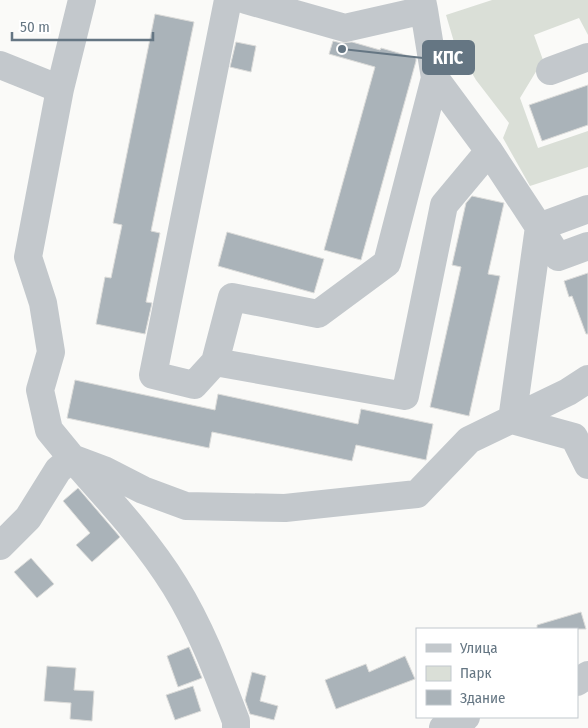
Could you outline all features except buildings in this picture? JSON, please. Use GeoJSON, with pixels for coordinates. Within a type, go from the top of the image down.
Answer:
{"type":"FeatureCollection","features":[{"type":"Feature","properties":{"kind":"street"},"geometry":{"type":"LineString","coordinates":[[82,0],[60,89],[28,257],[43,303],[51,352],[40,390],[49,430],[142,540],[174,585],[201,632],[236,720],[236,728]]}},
{"type":"Feature","properties":{"kind":"street"},"geometry":{"type":"LineString","coordinates":[[228,0],[153,375],[194,384],[215,362],[232,297],[318,314],[387,263],[435,78],[423,5],[345,28],[246,0]]}},
{"type":"Feature","properties":{"kind":"street"},"geometry":{"type":"LineString","coordinates":[[550,71],[588,57]]}},
{"type":"Feature","properties":{"kind":"street"},"geometry":{"type":"LineString","coordinates":[[0,65],[60,89]]}},
{"type":"Feature","properties":{"kind":"street"},"geometry":{"type":"LineString","coordinates":[[435,78],[489,151],[558,257],[588,246]]}},
{"type":"Feature","properties":{"kind":"street"},"geometry":{"type":"LineString","coordinates":[[215,362],[406,396],[444,205],[489,151]]}},
{"type":"Feature","properties":{"kind":"street"},"geometry":{"type":"LineString","coordinates":[[539,228],[588,209]]}},
{"type":"Feature","properties":{"kind":"street"},"geometry":{"type":"LineString","coordinates":[[512,420],[539,228]]}},
{"type":"Feature","properties":{"kind":"street"},"geometry":{"type":"LineString","coordinates":[[72,458],[104,470],[142,490],[186,506],[284,508],[417,494],[469,440],[568,392],[588,379]]}},
{"type":"Feature","properties":{"kind":"street"},"geometry":{"type":"LineString","coordinates":[[512,420],[574,437],[588,465]]}},
{"type":"Feature","properties":{"kind":"street"},"geometry":{"type":"LineString","coordinates":[[0,546],[28,518],[58,470],[72,458]]}},
{"type":"Feature","properties":{"kind":"street"},"geometry":{"type":"LineString","coordinates":[[443,728],[464,718]]}},
{"type":"Feature","properties":{"kind":"green space"},"geometry":{"type":"Polygon","coordinates":[[[492,0],[588,0],[588,35],[579,18],[534,35],[543,60],[520,98],[538,148],[588,131],[588,167],[530,186],[503,138],[509,123],[476,80],[454,42],[446,15],[492,0]]]}},
{"type":"Feature","properties":{"kind":"place","name":"КПС"},"geometry":{"type":"Point","coordinates":[342,49]}}]}
